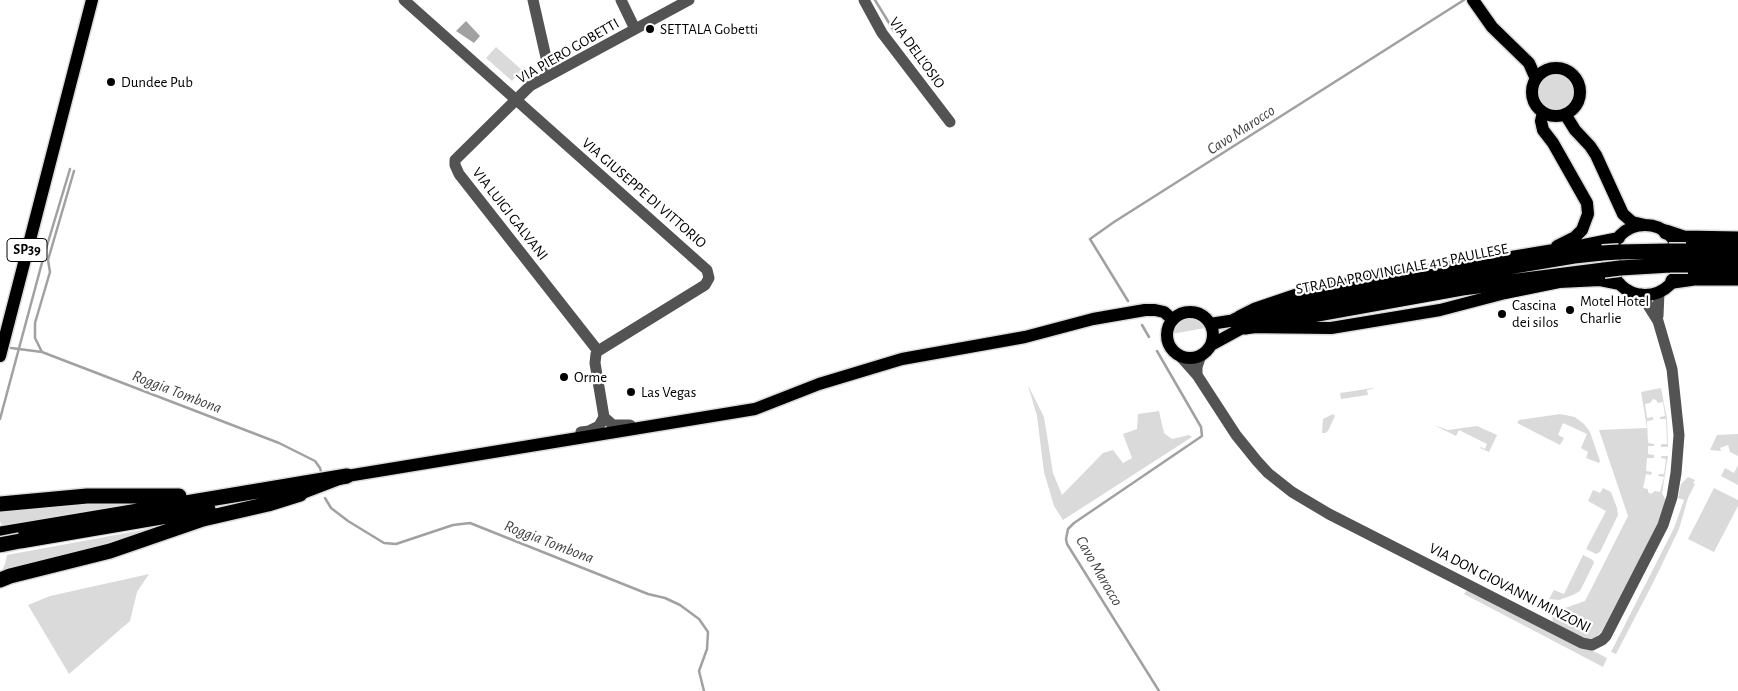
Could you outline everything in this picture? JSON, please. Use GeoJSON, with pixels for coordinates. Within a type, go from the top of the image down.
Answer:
{"type":"FeatureCollection","features":[{"type":"Feature","properties":{"kind":"highway"},"geometry":{"type":"LineString","coordinates":[[1666,232],[1684,238],[1738,240]]}},
{"type":"Feature","properties":{"kind":"highway","name":"STRADA PROVINCIALE 415 PAULLESE"},"geometry":{"type":"LineString","coordinates":[[1240,323],[1270,311],[1443,278],[1602,253],[1620,241],[1670,258]]}},
{"type":"Feature","properties":{"kind":"highway"},"geometry":{"type":"LineString","coordinates":[[1240,323],[1462,288],[1620,268],[1670,258],[1738,253]]}},
{"type":"Feature","properties":{"kind":"highway"},"geometry":{"type":"LineString","coordinates":[[1687,258],[1738,264]]}},
{"type":"Feature","properties":{"kind":"highway"},"geometry":{"type":"LineString","coordinates":[[1673,281],[1694,278],[1738,278]]}},
{"type":"Feature","properties":{"kind":"highway"},"geometry":{"type":"LineString","coordinates":[[0,504],[95,496],[176,496],[347,476]]}},
{"type":"Feature","properties":{"kind":"highway"},"geometry":{"type":"LineString","coordinates":[[0,544],[20,536],[320,480]]}},
{"type":"Feature","properties":{"kind":"highway"},"geometry":{"type":"LineString","coordinates":[[0,534],[20,536],[300,494]]}},
{"type":"Feature","properties":{"kind":"highway"},"geometry":{"type":"LineString","coordinates":[[0,580],[110,551],[203,519],[268,504],[300,494]]}},
{"type":"Feature","properties":{"kind":"main road","name":"SP39"},"geometry":{"type":"LineString","coordinates":[[0,356],[92,0]]}},
{"type":"Feature","properties":{"kind":"main road"},"geometry":{"type":"LineString","coordinates":[[1474,2],[1492,27],[1506,42],[1522,54],[1555,68]]}},
{"type":"Feature","properties":{"kind":"main road"},"geometry":{"type":"LineString","coordinates":[[1522,54],[1533,69],[1536,79]]}},
{"type":"Feature","properties":{"kind":"main road"},"geometry":{"type":"LineString","coordinates":[[1555,68],[1561,68],[1571,73],[1580,86],[1580,94],[1573,109],[1565,114],[1552,115],[1543,112],[1536,104],[1532,94],[1536,79],[1546,70],[1555,68]]}},
{"type":"Feature","properties":{"kind":"main road"},"geometry":{"type":"LineString","coordinates":[[1543,112],[1541,121],[1543,130],[1553,143],[1588,203],[1588,214],[1582,230],[1550,250]]}},
{"type":"Feature","properties":{"kind":"main road"},"geometry":{"type":"LineString","coordinates":[[1565,114],[1575,130],[1596,155],[1620,209],[1632,222],[1656,227],[1666,232],[1674,240],[1680,257],[1678,270],[1673,281],[1658,292],[1641,294],[1631,291],[1620,284],[1600,280],[1559,282],[1505,293],[1440,310],[1330,328],[1240,323],[1240,316],[1254,309],[1306,292],[1550,250],[1620,241]]}},
{"type":"Feature","properties":{"kind":"main road"},"geometry":{"type":"LineString","coordinates":[[1620,209],[1620,241]]}},
{"type":"Feature","properties":{"kind":"main road"},"geometry":{"type":"LineString","coordinates":[[1620,284],[1613,273],[1610,259],[1613,247],[1634,227],[1645,225]]}},
{"type":"Feature","properties":{"kind":"main road"},"geometry":{"type":"LineString","coordinates":[[300,494],[347,476],[755,409],[819,384],[902,360],[1025,337],[1093,319],[1145,310],[1156,310],[1164,312],[1172,320]]}},
{"type":"Feature","properties":{"kind":"main road"},"geometry":{"type":"LineString","coordinates":[[1194,312],[1203,316],[1210,324],[1213,334],[1211,344],[1201,355],[1192,358],[1181,357],[1173,352],[1167,342],[1167,328],[1172,320],[1180,314],[1194,312]]}},
{"type":"Feature","properties":{"kind":"main road","name":"STRADA PROVINCIALE 415 PAULLESE"},"geometry":{"type":"LineString","coordinates":[[1210,324],[1240,323]]}},
{"type":"Feature","properties":{"kind":"main road","name":"STRADA PROVINCIALE 415 PAULLESE"},"geometry":{"type":"LineString","coordinates":[[1211,344],[1240,323]]}},
{"type":"Feature","properties":{"kind":"main road"},"geometry":{"type":"LineString","coordinates":[[0,544],[0,554]]}},
{"type":"Feature","properties":{"kind":"street","name":"VIA GIUSEPPE DI VITTORIO"},"geometry":{"type":"LineString","coordinates":[[404,0],[704,266],[709,274],[705,285],[598,351]]}},
{"type":"Feature","properties":{"kind":"street"},"geometry":{"type":"LineString","coordinates":[[533,0],[550,76]]}},
{"type":"Feature","properties":{"kind":"street"},"geometry":{"type":"LineString","coordinates":[[621,0],[635,29]]}},
{"type":"Feature","properties":{"kind":"street","name":"VIA PIERO GOBETTI"},"geometry":{"type":"LineString","coordinates":[[515,100],[530,86],[689,0]]}},
{"type":"Feature","properties":{"kind":"street","name":"VIA DELL'OSIO"},"geometry":{"type":"LineString","coordinates":[[864,0],[882,33],[950,122]]}},
{"type":"Feature","properties":{"kind":"street","name":"VIA LUIGI GALVANI"},"geometry":{"type":"LineString","coordinates":[[515,100],[459,156],[455,165],[459,174],[598,351]]}},
{"type":"Feature","properties":{"kind":"street","name":"VIA DON GIOVANNI MINZONI"},"geometry":{"type":"LineString","coordinates":[[1181,357],[1197,375],[1236,435],[1257,461],[1268,473],[1292,492],[1329,514],[1582,643],[1592,645],[1606,636],[1663,524],[1672,497],[1678,451],[1677,412],[1672,369],[1658,321],[1658,292]]}},
{"type":"Feature","properties":{"kind":"street","name":"VIA DON GIOVANNI MINZONI"},"geometry":{"type":"LineString","coordinates":[[1641,294],[1658,321]]}},
{"type":"Feature","properties":{"kind":"street"},"geometry":{"type":"LineString","coordinates":[[545,443],[559,436],[595,429],[602,423],[604,417],[595,363],[598,351]]}},
{"type":"Feature","properties":{"kind":"street"},"geometry":{"type":"LineString","coordinates":[[1197,375],[1197,367],[1201,355]]}},
{"type":"Feature","properties":{"kind":"street"},"geometry":{"type":"LineString","coordinates":[[604,417],[613,425],[640,423],[654,425]]}},
{"type":"Feature","properties":{"kind":"shaded area"},"geometry":{"type":"Polygon","coordinates":[[[466,21],[480,36],[474,43],[456,31],[466,21]]]}},
{"type":"Feature","properties":{"kind":"shaded area"},"geometry":{"type":"Polygon","coordinates":[[[496,47],[522,70],[512,81],[486,58],[496,47]]]}},
{"type":"Feature","properties":{"kind":"shaded area"},"geometry":{"type":"Polygon","coordinates":[[[1556,74],[1568,80],[1574,92],[1568,104],[1556,110],[1544,104],[1538,92],[1544,80],[1556,74]]]}},
{"type":"Feature","properties":{"kind":"shaded area"},"geometry":{"type":"Polygon","coordinates":[[[1191,314],[1202,321],[1205,328],[1172,334],[1171,327],[1174,322],[1183,316],[1191,314]]]}},
{"type":"Feature","properties":{"kind":"shaded area"},"geometry":{"type":"Polygon","coordinates":[[[1028,385],[1044,417],[1053,473],[1062,495],[1103,453],[1113,450],[1123,463],[1132,458],[1123,434],[1137,429],[1138,414],[1159,411],[1164,433],[1172,439],[1189,435],[1192,437],[1063,520],[1054,506],[1044,472],[1037,416],[1028,385]]]}},
{"type":"Feature","properties":{"kind":"shaded area"},"geometry":{"type":"Polygon","coordinates":[[[1373,388],[1367,390],[1368,395],[1341,399],[1340,393],[1373,388]]]}},
{"type":"Feature","properties":{"kind":"shaded area"},"geometry":{"type":"Polygon","coordinates":[[[1661,388],[1667,419],[1668,447],[1661,447],[1661,444],[1667,444],[1666,419],[1660,419],[1660,417],[1665,416],[1663,402],[1658,403],[1653,399],[1650,403],[1645,404],[1647,418],[1653,417],[1653,420],[1647,421],[1648,443],[1654,444],[1654,446],[1648,446],[1648,454],[1654,455],[1654,458],[1647,458],[1646,471],[1652,472],[1651,475],[1646,474],[1643,488],[1648,489],[1648,492],[1651,494],[1655,491],[1660,492],[1664,477],[1658,476],[1659,474],[1664,474],[1666,459],[1661,458],[1661,456],[1668,456],[1662,493],[1666,501],[1660,519],[1602,631],[1591,639],[1581,637],[1553,622],[1552,616],[1555,618],[1562,609],[1585,601],[1628,516],[1599,430],[1647,428],[1641,392],[1661,388]]]}},
{"type":"Feature","properties":{"kind":"shaded area"},"geometry":{"type":"Polygon","coordinates":[[[1333,414],[1335,416],[1328,431],[1322,433],[1323,419],[1333,414]]]}},
{"type":"Feature","properties":{"kind":"shaded area"},"geometry":{"type":"Polygon","coordinates":[[[1560,414],[1575,417],[1584,424],[1590,432],[1600,461],[1599,463],[1586,458],[1588,452],[1581,448],[1587,434],[1563,423],[1558,435],[1564,438],[1560,445],[1517,423],[1519,420],[1560,414]]]}},
{"type":"Feature","properties":{"kind":"shaded area"},"geometry":{"type":"Polygon","coordinates":[[[1434,425],[1448,430],[1477,426],[1497,435],[1489,452],[1480,448],[1485,449],[1487,444],[1459,430],[1456,436],[1434,425]]]}},
{"type":"Feature","properties":{"kind":"shaded area"},"geometry":{"type":"Polygon","coordinates":[[[1738,434],[1738,456],[1730,452],[1728,445],[1720,448],[1721,451],[1710,450],[1717,435],[1738,434]]]}},
{"type":"Feature","properties":{"kind":"shaded area"},"geometry":{"type":"Polygon","coordinates":[[[1738,465],[1738,485],[1721,476],[1725,468],[1734,473],[1738,465]]]}},
{"type":"Feature","properties":{"kind":"shaded area"},"geometry":{"type":"Polygon","coordinates":[[[1688,477],[1695,480],[1693,483],[1695,484],[1688,498],[1679,529],[1616,654],[1611,652],[1674,528],[1684,500],[1678,498],[1681,484],[1688,477]]]}},
{"type":"Feature","properties":{"kind":"shaded area"},"geometry":{"type":"Polygon","coordinates":[[[1603,488],[1611,492],[1618,515],[1600,552],[1596,554],[1586,549],[1606,511],[1588,501],[1593,490],[1600,493],[1603,488]]]}},
{"type":"Feature","properties":{"kind":"shaded area"},"geometry":{"type":"Polygon","coordinates":[[[1714,488],[1738,500],[1738,506],[1714,552],[1688,539],[1714,488]]]}},
{"type":"Feature","properties":{"kind":"shaded area"},"geometry":{"type":"Polygon","coordinates":[[[80,500],[146,503],[2,526],[0,521],[0,507],[80,500]]]}},
{"type":"Feature","properties":{"kind":"shaded area"},"geometry":{"type":"Polygon","coordinates":[[[175,524],[140,537],[1,573],[7,555],[175,524]]]}},
{"type":"Feature","properties":{"kind":"shaded area"},"geometry":{"type":"Polygon","coordinates":[[[1583,555],[1593,560],[1594,563],[1580,591],[1559,600],[1549,599],[1554,590],[1564,594],[1583,555]]]}},
{"type":"Feature","properties":{"kind":"shaded area"},"geometry":{"type":"Polygon","coordinates":[[[149,574],[137,592],[130,621],[69,674],[28,605],[50,596],[149,574]]]}},
{"type":"Feature","properties":{"kind":"shaded area"},"geometry":{"type":"Polygon","coordinates":[[[1467,590],[1481,594],[1607,658],[1603,667],[1464,594],[1467,590]]]}},
{"type":"Feature","properties":{"kind":"waterway"},"geometry":{"type":"LineString","coordinates":[[875,0],[894,31]]}},
{"type":"Feature","properties":{"kind":"waterway","name":"Cavo Marocco"},"geometry":{"type":"LineString","coordinates":[[1128,301],[1090,239],[1464,0]]}},
{"type":"Feature","properties":{"kind":"waterway"},"geometry":{"type":"LineString","coordinates":[[0,419],[43,259],[70,169]]}},
{"type":"Feature","properties":{"kind":"waterway"},"geometry":{"type":"LineString","coordinates":[[42,352],[35,338],[35,323],[50,272],[48,260],[74,171]]}},
{"type":"Feature","properties":{"kind":"waterway","name":"Cavo Marocco"},"geometry":{"type":"LineString","coordinates":[[1142,325],[1149,337]]}},
{"type":"Feature","properties":{"kind":"waterway","name":"Roggia Tombona"},"geometry":{"type":"LineString","coordinates":[[11,348],[42,352],[279,443],[315,461],[322,475]]}},
{"type":"Feature","properties":{"kind":"waterway","name":"Cavo Marocco"},"geometry":{"type":"LineString","coordinates":[[1157,351],[1201,427],[1202,436],[1074,523],[1068,529],[1066,539],[1067,544],[1159,691]]}},
{"type":"Feature","properties":{"kind":"waterway","name":"Roggia Tombona"},"geometry":{"type":"LineString","coordinates":[[325,498],[331,508],[348,521],[384,543],[396,544],[453,525],[470,523],[680,605],[699,619],[708,632],[707,649],[699,671],[704,691]]}},
{"type":"Feature","properties":{"kind":"place","name":"SETTALA Gobetti"},"geometry":{"type":"Point","coordinates":[650,29]}},
{"type":"Feature","properties":{"kind":"place","name":"Dundee Pub"},"geometry":{"type":"Point","coordinates":[111,82]}},
{"type":"Feature","properties":{"kind":"place","name":"Motel Hotel Charlie"},"geometry":{"type":"Point","coordinates":[1570,310]}},
{"type":"Feature","properties":{"kind":"place","name":"Cascina dei silos"},"geometry":{"type":"Point","coordinates":[1502,314]}},
{"type":"Feature","properties":{"kind":"place","name":"Orme"},"geometry":{"type":"Point","coordinates":[564,377]}},
{"type":"Feature","properties":{"kind":"place","name":"Las Vegas"},"geometry":{"type":"Point","coordinates":[631,392]}}]}
